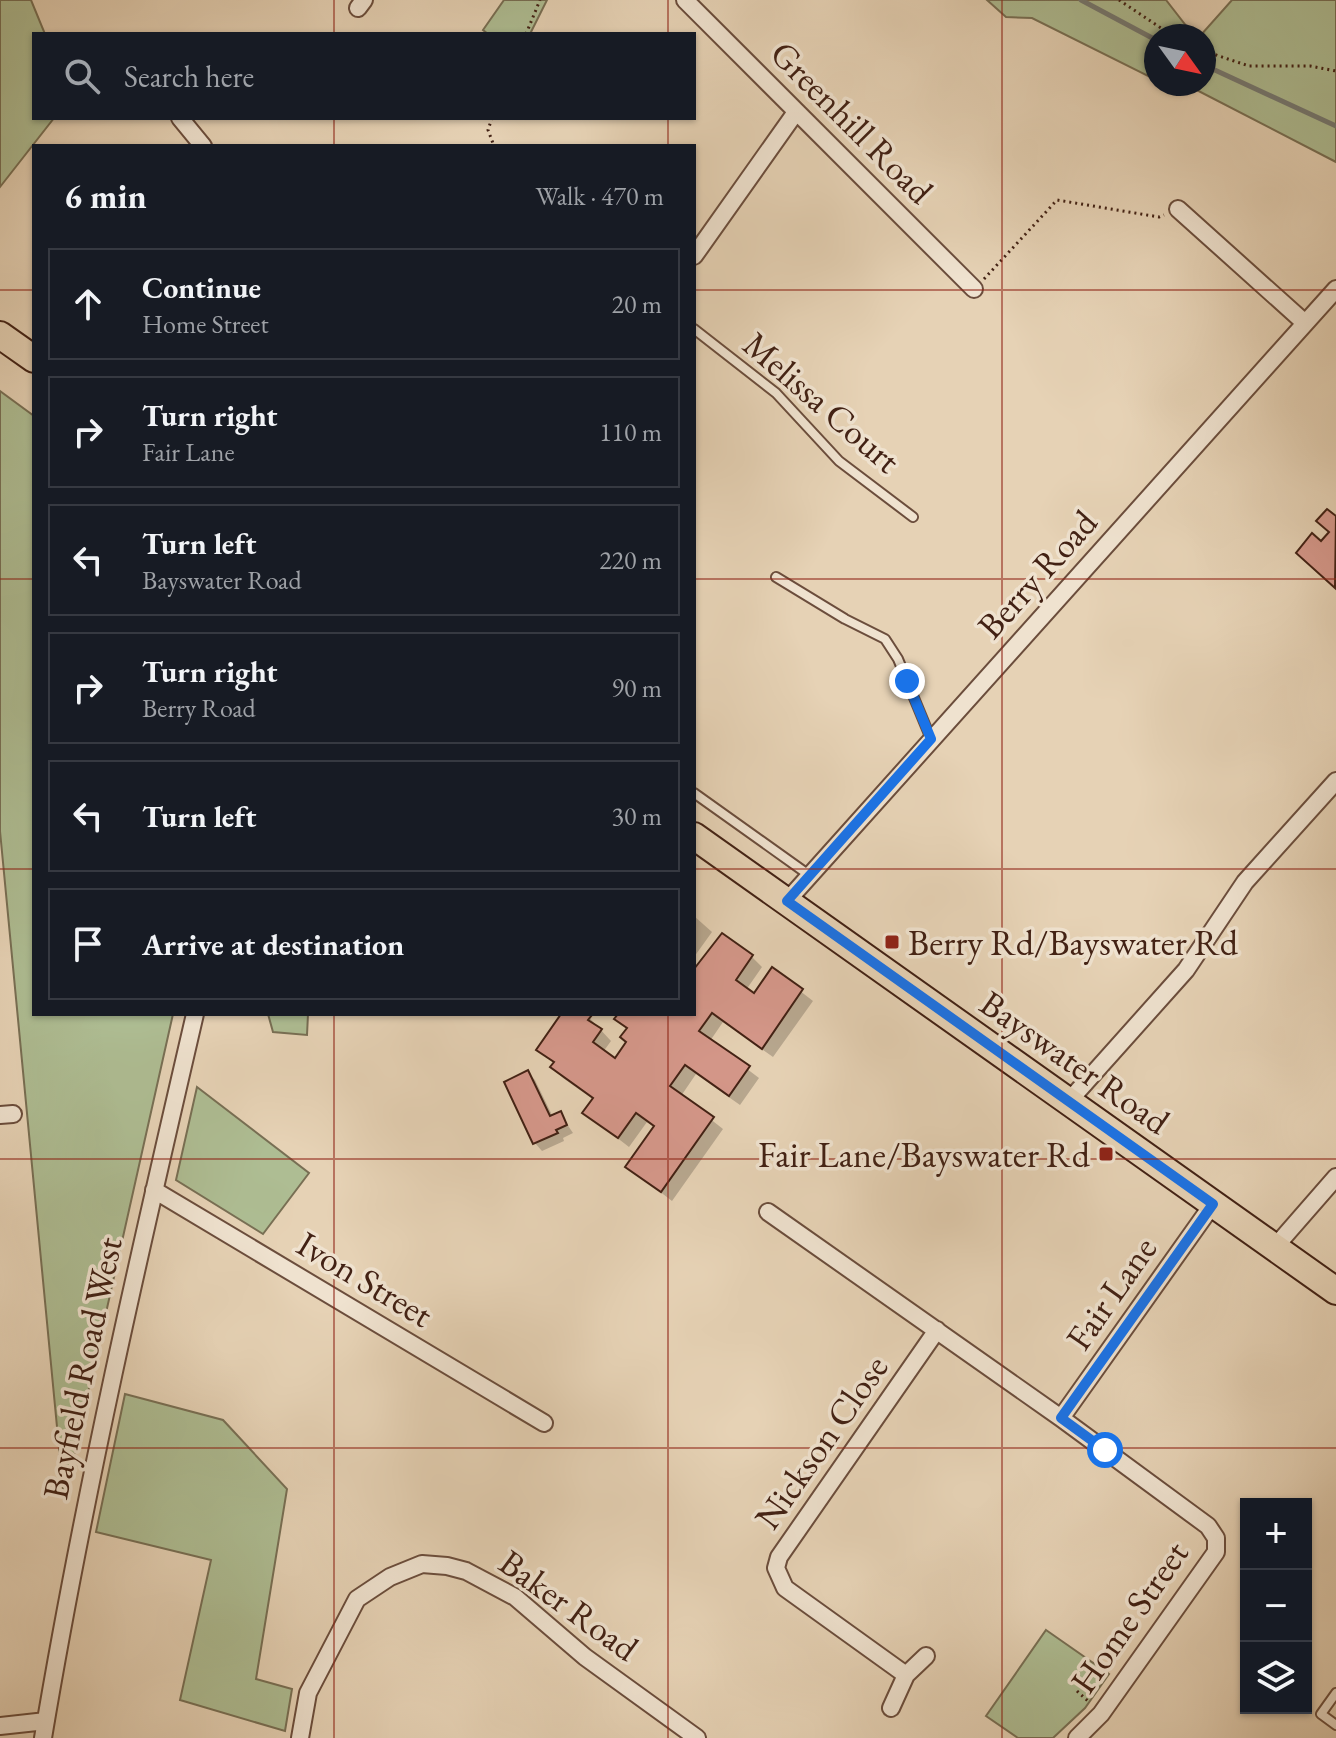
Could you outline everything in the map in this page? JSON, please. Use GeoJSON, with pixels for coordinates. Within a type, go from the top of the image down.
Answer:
{"type":"FeatureCollection","features":[{"type":"Feature","properties":{"kind":"main road"},"geometry":{"type":"LineString","coordinates":[[0,335],[32,358]]}},
{"type":"Feature","properties":{"kind":"main road","name":"Bayswater Road"},"geometry":{"type":"LineString","coordinates":[[696,837],[1336,1291]]}},
{"type":"Feature","properties":{"kind":"street","name":"Greenhill Road"},"geometry":{"type":"LineString","coordinates":[[685,0],[974,289]]}},
{"type":"Feature","properties":{"kind":"street"},"geometry":{"type":"LineString","coordinates":[[696,253],[796,112]]}},
{"type":"Feature","properties":{"kind":"street"},"geometry":{"type":"LineString","coordinates":[[182,120],[201,144]]}},
{"type":"Feature","properties":{"kind":"street"},"geometry":{"type":"LineString","coordinates":[[1178,209],[1305,323]]}},
{"type":"Feature","properties":{"kind":"street","name":"Berry Road"},"geometry":{"type":"LineString","coordinates":[[787,901],[1336,289]]}},
{"type":"Feature","properties":{"kind":"street"},"geometry":{"type":"LineString","coordinates":[[1068,1102],[1186,970],[1245,882],[1336,781]]}},
{"type":"Feature","properties":{"kind":"street","name":"Bayfield Road West"},"geometry":{"type":"LineString","coordinates":[[43,1738],[76,1547],[195,1016]]}},
{"type":"Feature","properties":{"kind":"street"},"geometry":{"type":"LineString","coordinates":[[1275,1247],[1336,1177]]}},
{"type":"Feature","properties":{"kind":"street","name":"Ivon Street"},"geometry":{"type":"LineString","coordinates":[[154,1190],[544,1423]]}},
{"type":"Feature","properties":{"kind":"street","name":"Fair Lane"},"geometry":{"type":"LineString","coordinates":[[1061,1418],[1213,1204]]}},
{"type":"Feature","properties":{"kind":"street","name":"Home Street"},"geometry":{"type":"LineString","coordinates":[[768,1212],[1061,1418],[1208,1526],[1216,1538],[1216,1552],[1101,1714],[1077,1738]]}},
{"type":"Feature","properties":{"kind":"street","name":"Nickson Close"},"geometry":{"type":"LineString","coordinates":[[906,1675],[785,1588],[776,1568],[779,1557],[937,1330]]}},
{"type":"Feature","properties":{"kind":"street","name":"Baker Road"},"geometry":{"type":"LineString","coordinates":[[300,1738],[308,1693],[357,1599],[390,1577],[422,1564],[466,1571],[515,1597],[585,1657],[697,1738]]}},
{"type":"Feature","properties":{"kind":"street"},"geometry":{"type":"LineString","coordinates":[[891,1708],[906,1675],[926,1656]]}},
{"type":"Feature","properties":{"kind":"street"},"geometry":{"type":"LineString","coordinates":[[0,1726],[46,1721]]}},
{"type":"Feature","properties":{"kind":"lane","name":"Melissa Court"},"geometry":{"type":"LineString","coordinates":[[696,331],[776,393],[839,461],[913,517]]}},
{"type":"Feature","properties":{"kind":"lane"},"geometry":{"type":"LineString","coordinates":[[776,577],[885,639],[898,659],[931,739]]}},
{"type":"Feature","properties":{"kind":"lane"},"geometry":{"type":"LineString","coordinates":[[696,794],[810,876]]}},
{"type":"Feature","properties":{"kind":"lane"},"geometry":{"type":"LineString","coordinates":[[1336,1693],[1321,1714],[1336,1725]]}},
{"type":"Feature","properties":{"kind":"path"},"geometry":{"type":"LineString","coordinates":[[527,32],[540,0]]}},
{"type":"Feature","properties":{"kind":"path"},"geometry":{"type":"LineString","coordinates":[[1119,0],[1155,24]]}},
{"type":"Feature","properties":{"kind":"path"},"geometry":{"type":"LineString","coordinates":[[1216,55],[1249,66],[1310,66],[1336,71]]}},
{"type":"Feature","properties":{"kind":"path"},"geometry":{"type":"LineString","coordinates":[[491,120],[488,130],[493,144]]}},
{"type":"Feature","properties":{"kind":"path"},"geometry":{"type":"LineString","coordinates":[[974,289],[1057,200],[1159,217],[1178,209]]}},
{"type":"Feature","properties":{"kind":"path"},"geometry":{"type":"LineString","coordinates":[[1077,1691],[1093,1706]]}},
{"type":"Feature","properties":{"kind":"green space"},"geometry":{"type":"Polygon","coordinates":[[[0,0],[31,0],[44,32],[32,32],[32,120],[52,120],[0,187],[0,0]]]}},
{"type":"Feature","properties":{"kind":"green space"},"geometry":{"type":"Polygon","coordinates":[[[504,0],[547,0],[531,32],[483,30],[504,0]]]}},
{"type":"Feature","properties":{"kind":"green space"},"geometry":{"type":"Polygon","coordinates":[[[987,0],[1166,0],[1185,24],[1144,24],[1144,74],[1032,18],[1006,17],[987,0]]]}},
{"type":"Feature","properties":{"kind":"green space"},"geometry":{"type":"Polygon","coordinates":[[[1232,0],[1336,0],[1336,162],[1208,96],[1216,96],[1216,24],[1211,24],[1232,0]]]}},
{"type":"Feature","properties":{"kind":"green space"},"geometry":{"type":"Polygon","coordinates":[[[0,391],[32,415],[32,1016],[173,1016],[64,1500],[0,831],[0,391]]]}},
{"type":"Feature","properties":{"kind":"green space"},"geometry":{"type":"Polygon","coordinates":[[[269,1016],[308,1016],[307,1035],[273,1032],[269,1016]]]}},
{"type":"Feature","properties":{"kind":"green space"},"geometry":{"type":"Polygon","coordinates":[[[197,1087],[309,1173],[263,1234],[176,1180],[197,1087]]]}},
{"type":"Feature","properties":{"kind":"green space"},"geometry":{"type":"Polygon","coordinates":[[[125,1394],[223,1420],[287,1489],[256,1679],[292,1689],[285,1731],[180,1700],[211,1560],[96,1532],[125,1394]]]}},
{"type":"Feature","properties":{"kind":"green space"},"geometry":{"type":"Polygon","coordinates":[[[1046,1630],[1109,1674],[1085,1708],[1053,1738],[1018,1738],[986,1716],[1046,1630]]]}},
{"type":"Feature","properties":{"kind":"building"},"geometry":{"type":"Polygon","coordinates":[[[1327,509],[1336,516],[1335,588],[1296,553],[1312,533],[1321,541],[1329,532],[1316,521],[1327,509]]]}},
{"type":"Feature","properties":{"kind":"building"},"geometry":{"type":"Polygon","coordinates":[[[722,933],[753,955],[736,980],[754,993],[772,967],[803,989],[762,1049],[712,1013],[699,1031],[750,1066],[729,1096],[685,1065],[670,1086],[714,1117],[661,1192],[625,1167],[654,1126],[636,1113],[618,1138],[582,1113],[593,1098],[550,1067],[554,1062],[536,1050],[560,1016],[591,1016],[588,1020],[602,1029],[593,1042],[615,1058],[626,1042],[620,1037],[627,1028],[614,1019],[616,1016],[696,1016],[696,966],[722,933]]]}},
{"type":"Feature","properties":{"kind":"building"},"geometry":{"type":"Polygon","coordinates":[[[528,1070],[550,1116],[561,1111],[567,1125],[556,1130],[558,1133],[533,1144],[504,1082],[528,1070]]]}},
{"type":"Feature","properties":{"kind":"waterway"},"geometry":{"type":"LineString","coordinates":[[1081,0],[1144,34]]}},
{"type":"Feature","properties":{"kind":"waterway"},"geometry":{"type":"LineString","coordinates":[[1216,71],[1336,126]]}},
{"type":"Feature","properties":{"kind":"place","name":"Berry Rd/Bayswater Rd"},"geometry":{"type":"Point","coordinates":[892,942]}},
{"type":"Feature","properties":{"kind":"place","name":"Fair Lane/Bayswater Rd"},"geometry":{"type":"Point","coordinates":[1106,1154]}},
{"type":"Feature","properties":{"kind":"route"},"geometry":{"type":"LineString","coordinates":[[907,681],[931,739],[787,901],[1213,1204],[1061,1418],[1105,1450]]}}]}
